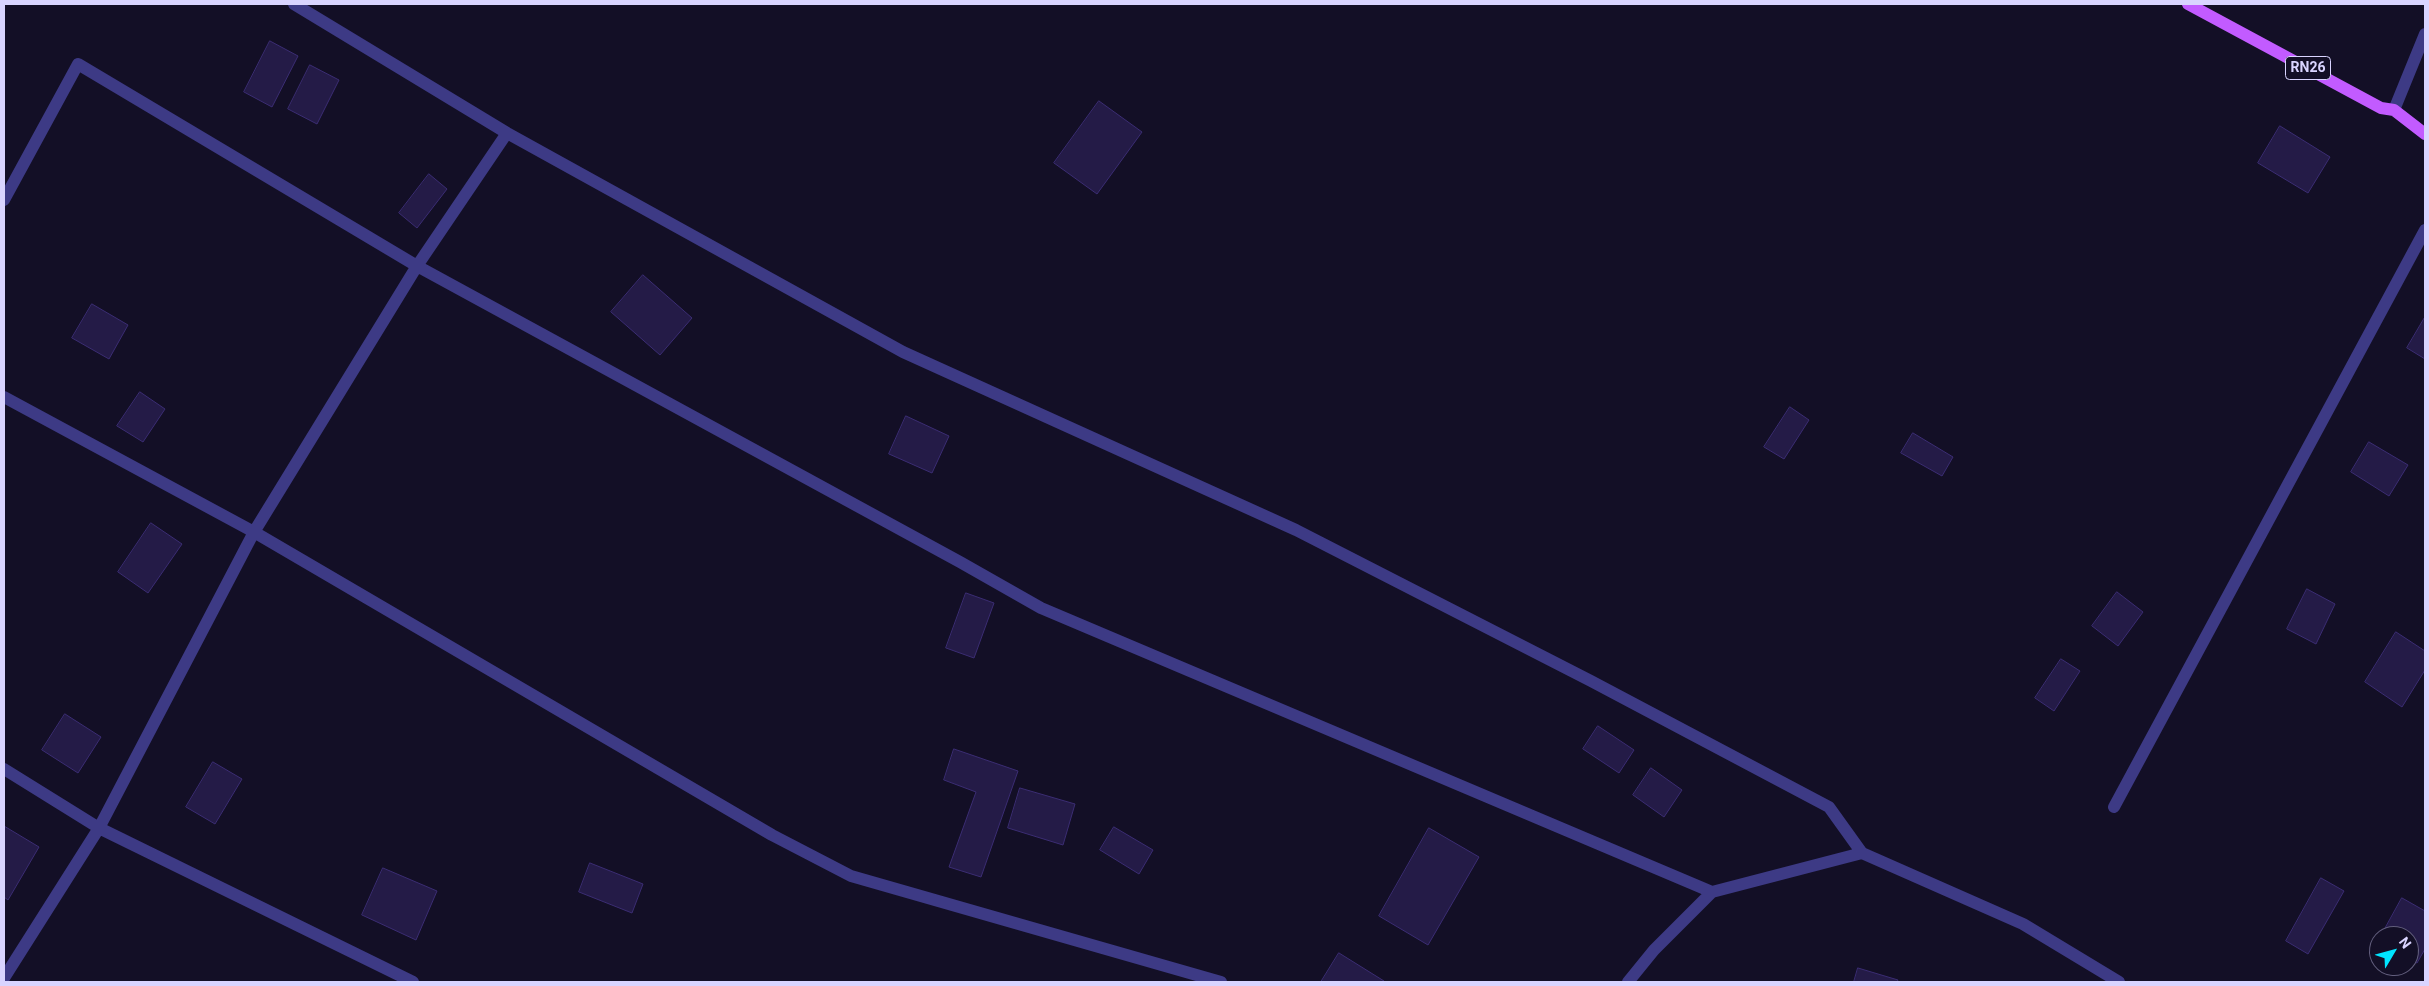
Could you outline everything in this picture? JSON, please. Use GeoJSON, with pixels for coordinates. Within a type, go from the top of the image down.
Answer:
{"type":"FeatureCollection","features":[{"type":"Feature","properties":{"kind":"main road","name":"RN26"},"geometry":{"type":"LineString","coordinates":[[2188,4],[2380,108],[2394,110],[2425,134]]}},
{"type":"Feature","properties":{"kind":"street"},"geometry":{"type":"LineString","coordinates":[[294,4],[507,133],[902,352],[1296,530],[1591,681],[1830,807],[1862,853],[2023,924],[2119,982]]}},
{"type":"Feature","properties":{"kind":"street"},"geometry":{"type":"LineString","coordinates":[[2394,110],[2425,34]]}},
{"type":"Feature","properties":{"kind":"street"},"geometry":{"type":"LineString","coordinates":[[4,200],[78,64],[417,266],[1041,608],[1712,892]]}},
{"type":"Feature","properties":{"kind":"street"},"geometry":{"type":"LineString","coordinates":[[4,978],[100,828],[254,532],[417,266],[507,133]]}},
{"type":"Feature","properties":{"kind":"street"},"geometry":{"type":"LineString","coordinates":[[2114,807],[2425,230]]}},
{"type":"Feature","properties":{"kind":"street"},"geometry":{"type":"LineString","coordinates":[[4,397],[254,532],[772,835],[851,876],[1221,982]]}},
{"type":"Feature","properties":{"kind":"street"},"geometry":{"type":"LineString","coordinates":[[4,769],[100,828],[413,982]]}},
{"type":"Feature","properties":{"kind":"street"},"geometry":{"type":"LineString","coordinates":[[1628,982],[1654,950],[1712,892],[1862,853]]}},
{"type":"Feature","properties":{"kind":"building"},"geometry":{"type":"Polygon","coordinates":[[[270,41],[298,56],[272,107],[244,92],[270,41]]]}},
{"type":"Feature","properties":{"kind":"building"},"geometry":{"type":"Polygon","coordinates":[[[310,65],[339,80],[317,124],[288,109],[310,65]]]}},
{"type":"Feature","properties":{"kind":"building"},"geometry":{"type":"Polygon","coordinates":[[[1099,101],[1142,132],[1097,194],[1054,163],[1099,101]]]}},
{"type":"Feature","properties":{"kind":"building"},"geometry":{"type":"Polygon","coordinates":[[[2280,126],[2330,157],[2308,193],[2258,163],[2280,126]]]}},
{"type":"Feature","properties":{"kind":"building"},"geometry":{"type":"Polygon","coordinates":[[[429,174],[447,189],[417,228],[399,213],[429,174]]]}},
{"type":"Feature","properties":{"kind":"building"},"geometry":{"type":"Polygon","coordinates":[[[643,275],[692,318],[660,355],[611,312],[643,275]]]}},
{"type":"Feature","properties":{"kind":"building"},"geometry":{"type":"Polygon","coordinates":[[[92,304],[128,325],[109,359],[72,338],[92,304]]]}},
{"type":"Feature","properties":{"kind":"building"},"geometry":{"type":"Polygon","coordinates":[[[2425,317],[2425,359],[2407,348],[2425,317]]]}},
{"type":"Feature","properties":{"kind":"building"},"geometry":{"type":"Polygon","coordinates":[[[140,392],[165,409],[143,442],[117,426],[140,392]]]}},
{"type":"Feature","properties":{"kind":"building"},"geometry":{"type":"Polygon","coordinates":[[[1790,407],[1809,420],[1784,459],[1764,447],[1790,407]]]}},
{"type":"Feature","properties":{"kind":"building"},"geometry":{"type":"Polygon","coordinates":[[[906,416],[949,436],[932,473],[889,454],[906,416]]]}},
{"type":"Feature","properties":{"kind":"building"},"geometry":{"type":"Polygon","coordinates":[[[1913,433],[1953,457],[1942,476],[1901,453],[1913,433]]]}},
{"type":"Feature","properties":{"kind":"building"},"geometry":{"type":"Polygon","coordinates":[[[2369,442],[2408,465],[2389,496],[2351,472],[2369,442]]]}},
{"type":"Feature","properties":{"kind":"building"},"geometry":{"type":"Polygon","coordinates":[[[151,523],[182,544],[148,593],[118,572],[151,523]]]}},
{"type":"Feature","properties":{"kind":"building"},"geometry":{"type":"Polygon","coordinates":[[[2307,589],[2335,604],[2316,644],[2287,629],[2307,589]]]}},
{"type":"Feature","properties":{"kind":"building"},"geometry":{"type":"Polygon","coordinates":[[[2117,592],[2143,612],[2118,646],[2092,626],[2117,592]]]}},
{"type":"Feature","properties":{"kind":"building"},"geometry":{"type":"Polygon","coordinates":[[[966,593],[994,603],[974,658],[946,648],[966,593]]]}},
{"type":"Feature","properties":{"kind":"building"},"geometry":{"type":"Polygon","coordinates":[[[2396,632],[2425,651],[2425,670],[2402,707],[2365,682],[2396,632]]]}},
{"type":"Feature","properties":{"kind":"building"},"geometry":{"type":"Polygon","coordinates":[[[2061,659],[2080,671],[2054,711],[2035,698],[2061,659]]]}},
{"type":"Feature","properties":{"kind":"building"},"geometry":{"type":"Polygon","coordinates":[[[65,714],[101,737],[78,773],[42,750],[65,714]]]}},
{"type":"Feature","properties":{"kind":"building"},"geometry":{"type":"Polygon","coordinates":[[[1598,726],[1634,750],[1619,773],[1583,749],[1598,726]]]}},
{"type":"Feature","properties":{"kind":"building"},"geometry":{"type":"Polygon","coordinates":[[[954,749],[1018,771],[981,877],[949,867],[976,792],[944,780],[954,749]]]}},
{"type":"Feature","properties":{"kind":"building"},"geometry":{"type":"Polygon","coordinates":[[[213,762],[242,779],[215,824],[186,807],[213,762]]]}},
{"type":"Feature","properties":{"kind":"building"},"geometry":{"type":"Polygon","coordinates":[[[1651,768],[1682,790],[1664,817],[1633,795],[1651,768]]]}},
{"type":"Feature","properties":{"kind":"building"},"geometry":{"type":"Polygon","coordinates":[[[1020,788],[1075,804],[1063,845],[1008,828],[1020,788]]]}},
{"type":"Feature","properties":{"kind":"building"},"geometry":{"type":"Polygon","coordinates":[[[4,826],[39,847],[8,900],[4,897],[4,826]]]}},
{"type":"Feature","properties":{"kind":"building"},"geometry":{"type":"Polygon","coordinates":[[[1114,827],[1153,850],[1139,874],[1100,850],[1114,827]]]}},
{"type":"Feature","properties":{"kind":"building"},"geometry":{"type":"Polygon","coordinates":[[[1429,828],[1479,857],[1428,945],[1379,916],[1429,828]]]}},
{"type":"Feature","properties":{"kind":"building"},"geometry":{"type":"Polygon","coordinates":[[[590,863],[643,884],[632,913],[579,892],[590,863]]]}},
{"type":"Feature","properties":{"kind":"building"},"geometry":{"type":"Polygon","coordinates":[[[383,868],[437,891],[416,940],[362,915],[383,868]]]}},
{"type":"Feature","properties":{"kind":"building"},"geometry":{"type":"Polygon","coordinates":[[[2321,878],[2344,891],[2308,954],[2286,941],[2321,878]]]}},
{"type":"Feature","properties":{"kind":"building"},"geometry":{"type":"Polygon","coordinates":[[[2402,898],[2425,911],[2425,949],[2419,960],[2419,926],[2387,926],[2402,898]]]}},
{"type":"Feature","properties":{"kind":"building"},"geometry":{"type":"Polygon","coordinates":[[[1339,953],[1384,981],[1384,982],[1321,982],[1339,953]]]}},
{"type":"Feature","properties":{"kind":"building"},"geometry":{"type":"Polygon","coordinates":[[[1858,968],[1898,980],[1897,982],[1854,982],[1858,968]]]}}]}
